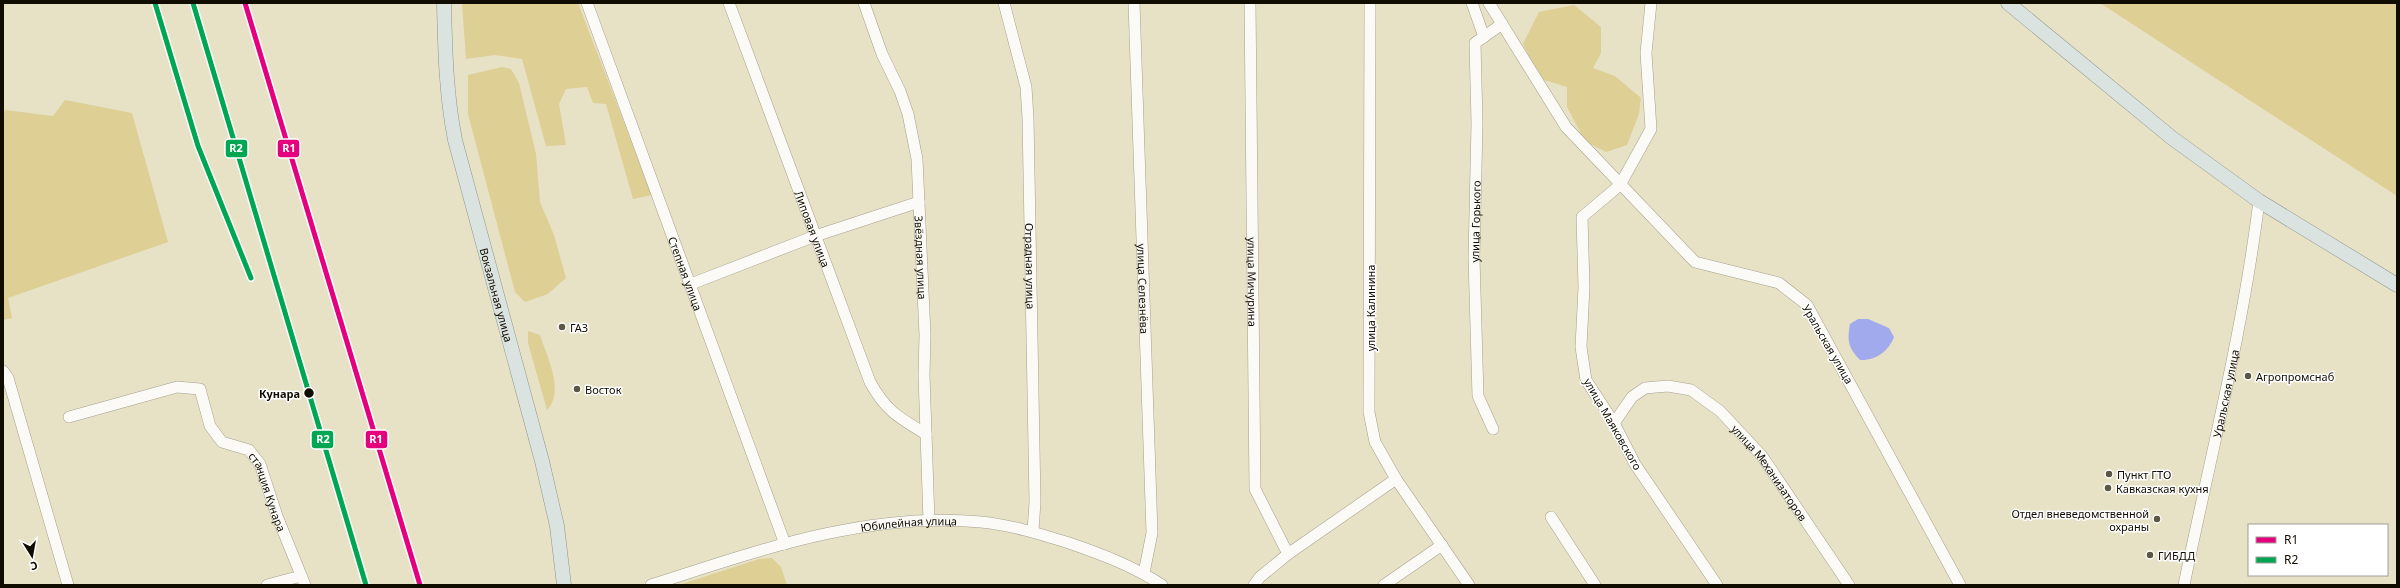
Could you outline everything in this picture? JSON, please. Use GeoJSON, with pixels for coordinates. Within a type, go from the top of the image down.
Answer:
{"type":"FeatureCollection","features":[{"type":"Feature","properties":{"kind":"main road","name":"Вокзальная улица"},"geometry":{"type":"LineString","coordinates":[[444,3],[446,71],[454,134],[542,461],[557,526],[564,585]]}},
{"type":"Feature","properties":{"kind":"main road"},"geometry":{"type":"LineString","coordinates":[[2008,3],[2172,138],[2259,201],[2397,285]]}},
{"type":"Feature","properties":{"kind":"street","name":"Степная улица"},"geometry":{"type":"LineString","coordinates":[[587,3],[691,284],[784,544]]}},
{"type":"Feature","properties":{"kind":"street","name":"Липовая улица"},"geometry":{"type":"LineString","coordinates":[[730,3],[870,382],[881,402],[899,418],[926,434]]}},
{"type":"Feature","properties":{"kind":"street","name":"Звёздная улица"},"geometry":{"type":"LineString","coordinates":[[864,3],[908,114],[917,160],[925,335],[924,375],[929,521]]}},
{"type":"Feature","properties":{"kind":"street","name":"Отрадная улица"},"geometry":{"type":"LineString","coordinates":[[1004,3],[1026,87],[1028,110],[1035,502],[1033,531]]}},
{"type":"Feature","properties":{"kind":"street","name":"улица Селезнёва"},"geometry":{"type":"LineString","coordinates":[[1134,3],[1152,533],[1144,573]]}},
{"type":"Feature","properties":{"kind":"street","name":"улица Мичурина"},"geometry":{"type":"LineString","coordinates":[[1250,3],[1255,489],[1288,554]]}},
{"type":"Feature","properties":{"kind":"street","name":"улица Калинина"},"geometry":{"type":"LineString","coordinates":[[1370,3],[1369,412],[1375,442],[1396,479],[1469,585]]}},
{"type":"Feature","properties":{"kind":"street"},"geometry":{"type":"LineString","coordinates":[[1472,3],[1484,37]]}},
{"type":"Feature","properties":{"kind":"street","name":"Уральская улица"},"geometry":{"type":"LineString","coordinates":[[1489,3],[1566,127],[1695,262],[1779,282],[1807,304],[1960,585]]}},
{"type":"Feature","properties":{"kind":"street"},"geometry":{"type":"LineString","coordinates":[[1620,185],[1651,129],[1646,53],[1651,3]]}},
{"type":"Feature","properties":{"kind":"street","name":"улица Горького"},"geometry":{"type":"LineString","coordinates":[[1493,429],[1478,396],[1476,343],[1474,43],[1502,24]]}},
{"type":"Feature","properties":{"kind":"street","name":"улица Маяковского"},"geometry":{"type":"LineString","coordinates":[[1620,185],[1582,217],[1584,287],[1582,353],[1586,380],[1614,423],[1635,464],[1717,585]]}},
{"type":"Feature","properties":{"kind":"street","name":"Уральская улица"},"geometry":{"type":"LineString","coordinates":[[2184,585],[2212,462],[2249,272],[2259,201]]}},
{"type":"Feature","properties":{"kind":"street"},"geometry":{"type":"LineString","coordinates":[[691,284],[815,236],[919,202]]}},
{"type":"Feature","properties":{"kind":"street"},"geometry":{"type":"LineString","coordinates":[[3,371],[8,378],[68,585]]}},
{"type":"Feature","properties":{"kind":"street","name":"улица Механизаторов"},"geometry":{"type":"LineString","coordinates":[[1614,423],[1632,397],[1645,388],[1668,386],[1691,390],[1720,411],[1762,456],[1849,585]]}},
{"type":"Feature","properties":{"kind":"street","name":"станция Кунара"},"geometry":{"type":"LineString","coordinates":[[69,417],[177,387],[200,388],[210,426],[222,442],[250,450],[260,464],[277,516],[303,581]]}},
{"type":"Feature","properties":{"kind":"street"},"geometry":{"type":"LineString","coordinates":[[1254,585],[1260,577],[1288,554],[1396,479]]}},
{"type":"Feature","properties":{"kind":"street"},"geometry":{"type":"LineString","coordinates":[[1551,518],[1596,585]]}},
{"type":"Feature","properties":{"kind":"street","name":"Юбилейная улица"},"geometry":{"type":"LineString","coordinates":[[651,585],[784,544],[882,524],[929,521],[981,522],[1033,531],[1099,553],[1144,573],[1162,585]]}},
{"type":"Feature","properties":{"kind":"street"},"geometry":{"type":"LineString","coordinates":[[1384,585],[1442,545]]}},
{"type":"Feature","properties":{"kind":"street"},"geometry":{"type":"LineString","coordinates":[[267,585],[303,581]]}},
{"type":"Feature","properties":{"kind":"shaded area"},"geometry":{"type":"Polygon","coordinates":[[[462,3],[578,3],[652,195],[633,199],[606,104],[593,103],[587,87],[566,89],[559,104],[566,145],[546,146],[522,59],[495,55],[466,59],[462,3]]]}},
{"type":"Feature","properties":{"kind":"shaded area"},"geometry":{"type":"Polygon","coordinates":[[[2100,3],[2397,3],[2397,196],[2100,3]]]}},
{"type":"Feature","properties":{"kind":"shaded area"},"geometry":{"type":"Polygon","coordinates":[[[1574,5],[1601,27],[1601,53],[1593,68],[1615,76],[1641,98],[1639,114],[1627,145],[1606,152],[1585,141],[1567,107],[1567,87],[1541,79],[1523,44],[1539,12],[1574,5]]]}},
{"type":"Feature","properties":{"kind":"shaded area"},"geometry":{"type":"Polygon","coordinates":[[[502,67],[511,69],[519,83],[536,154],[540,202],[554,235],[566,278],[548,294],[525,302],[515,292],[468,114],[468,75],[502,67]]]}},
{"type":"Feature","properties":{"kind":"shaded area"},"geometry":{"type":"Polygon","coordinates":[[[65,100],[132,113],[168,242],[8,298],[12,318],[3,320],[3,115],[5,110],[53,116],[65,100]]]}},
{"type":"Feature","properties":{"kind":"shaded area"},"geometry":{"type":"Polygon","coordinates":[[[528,331],[540,335],[553,374],[555,384],[554,393],[552,402],[547,410],[528,343],[528,331]]]}},
{"type":"Feature","properties":{"kind":"shaded area"},"geometry":{"type":"Polygon","coordinates":[[[772,558],[781,567],[787,585],[679,585],[759,559],[772,558]]]}},
{"type":"Feature","properties":{"kind":"water"},"geometry":{"type":"Polygon","coordinates":[[[1858,319],[1868,319],[1889,328],[1894,337],[1889,347],[1885,351],[1871,359],[1860,360],[1853,352],[1849,344],[1850,324],[1858,319]]]}},
{"type":"Feature","properties":{"kind":"transit line","name":"R2"},"geometry":{"type":"LineString","coordinates":[[155,3],[198,146],[251,278]]}},
{"type":"Feature","properties":{"kind":"transit line","name":"R2"},"geometry":{"type":"LineString","coordinates":[[193,3],[366,585]]}},
{"type":"Feature","properties":{"kind":"transit line","name":"R1"},"geometry":{"type":"LineString","coordinates":[[245,3],[420,585]]}},
{"type":"Feature","properties":{"kind":"place","name":"ГАЗ"},"geometry":{"type":"Point","coordinates":[562,327]}},
{"type":"Feature","properties":{"kind":"place","name":"Агропромснаб"},"geometry":{"type":"Point","coordinates":[2248,376]}},
{"type":"Feature","properties":{"kind":"place","name":"Восток"},"geometry":{"type":"Point","coordinates":[577,389]}},
{"type":"Feature","properties":{"kind":"place","name":"Кунара"},"geometry":{"type":"Point","coordinates":[309,393]}},
{"type":"Feature","properties":{"kind":"place","name":"Пункт ГТО"},"geometry":{"type":"Point","coordinates":[2109,474]}},
{"type":"Feature","properties":{"kind":"place","name":"Кавказская кухня"},"geometry":{"type":"Point","coordinates":[2108,488]}},
{"type":"Feature","properties":{"kind":"place","name":"Отдел вневедомственной охраны"},"geometry":{"type":"Point","coordinates":[2157,519]}},
{"type":"Feature","properties":{"kind":"place","name":"ГИБДД"},"geometry":{"type":"Point","coordinates":[2150,555]}}]}
